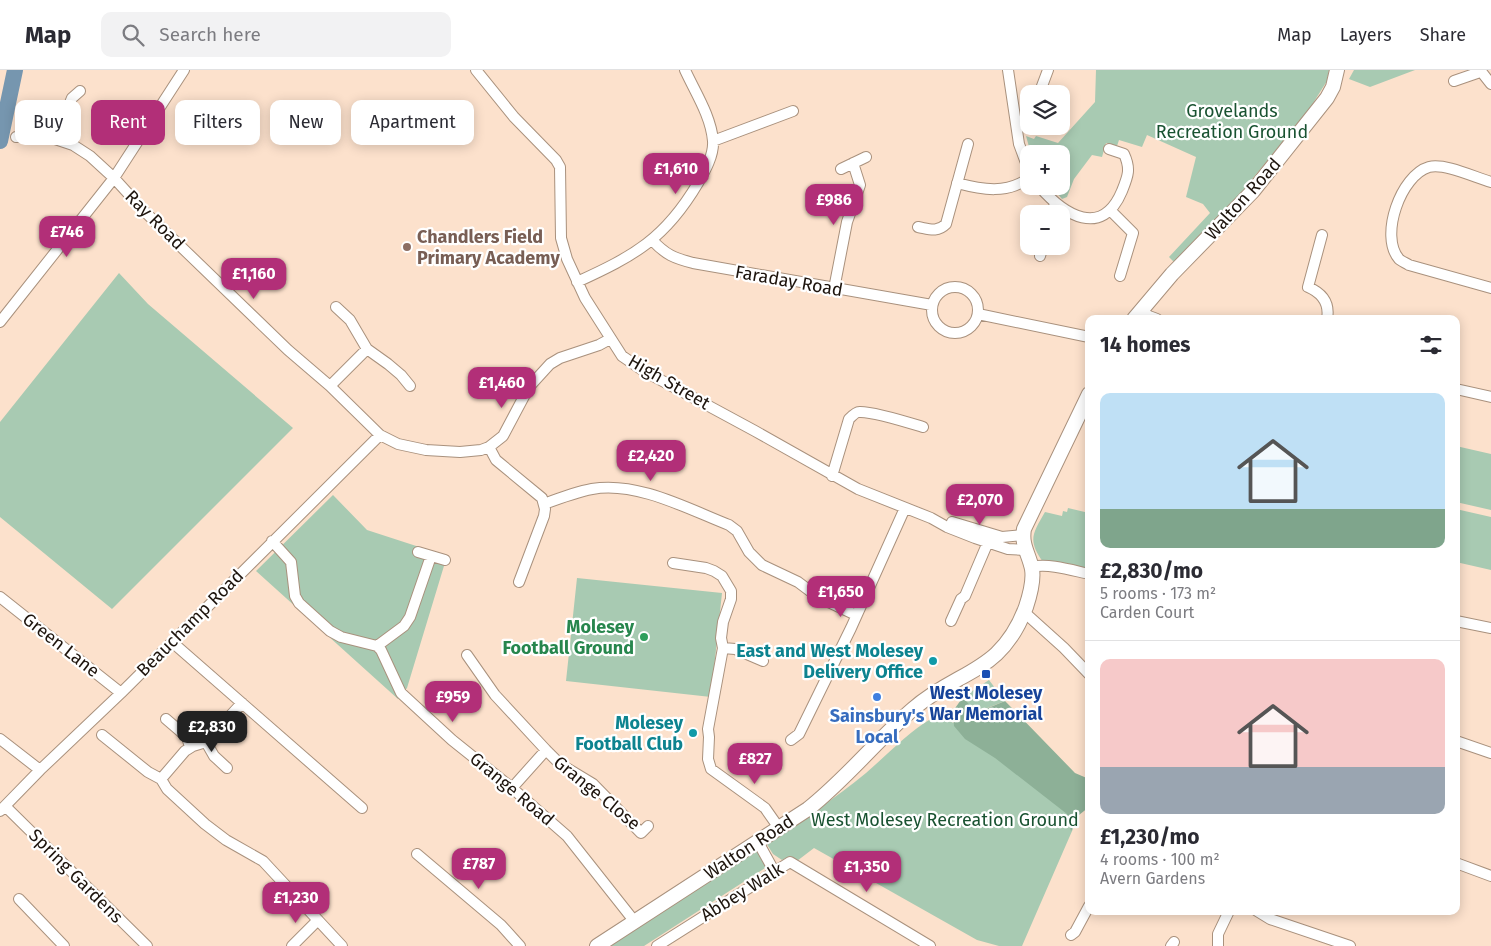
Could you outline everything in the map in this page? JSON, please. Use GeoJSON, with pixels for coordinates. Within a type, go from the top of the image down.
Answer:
{"type":"FeatureCollection","features":[{"type":"Feature","properties":{"kind":"main road","name":"Walton Road"},"geometry":{"type":"LineString","coordinates":[[1138,315],[1172,274],[1253,191],[1327,98],[1333,87],[1337,70]]}},
{"type":"Feature","properties":{"kind":"main road","name":"Walton Road"},"geometry":{"type":"LineString","coordinates":[[597,946],[758,842],[825,795],[918,705],[990,660],[1002,648],[1021,618],[1031,588],[1032,567],[1025,550],[1023,535],[1029,517],[1085,402]]}},
{"type":"Feature","properties":{"kind":"street"},"geometry":{"type":"LineString","coordinates":[[0,322],[114,178],[184,70]]}},
{"type":"Feature","properties":{"kind":"street","name":"High Street"},"geometry":{"type":"LineString","coordinates":[[476,70],[514,117],[556,160],[560,167],[561,238],[567,259],[577,282],[622,356],[644,371],[755,431],[858,490],[988,542],[1008,549],[1025,550]]}},
{"type":"Feature","properties":{"kind":"street"},"geometry":{"type":"LineString","coordinates":[[577,282],[624,259],[652,240],[668,225],[685,204],[704,173],[713,141],[706,113],[685,70]]}},
{"type":"Feature","properties":{"kind":"street"},"geometry":{"type":"LineString","coordinates":[[1008,70],[1020,147]]}},
{"type":"Feature","properties":{"kind":"street"},"geometry":{"type":"LineString","coordinates":[[1043,85],[1048,70]]}},
{"type":"Feature","properties":{"kind":"street"},"geometry":{"type":"LineString","coordinates":[[1454,81],[1480,71],[1491,84]]}},
{"type":"Feature","properties":{"kind":"street"},"geometry":{"type":"LineString","coordinates":[[71,100],[80,91]]}},
{"type":"Feature","properties":{"kind":"street"},"geometry":{"type":"LineString","coordinates":[[713,141],[793,112]]}},
{"type":"Feature","properties":{"kind":"street"},"geometry":{"type":"LineString","coordinates":[[918,227],[934,231],[941,229],[946,224],[968,144]]}},
{"type":"Feature","properties":{"kind":"street","name":"Ray Road"},"geometry":{"type":"LineString","coordinates":[[73,145],[114,178],[144,211],[288,350],[330,386],[380,435]]}},
{"type":"Feature","properties":{"kind":"street"},"geometry":{"type":"LineString","coordinates":[[1047,195],[1070,214],[1088,219],[1104,216],[1117,204],[1125,184],[1129,166],[1124,154],[1109,149]]}},
{"type":"Feature","properties":{"kind":"street"},"geometry":{"type":"LineString","coordinates":[[842,169],[866,157]]}},
{"type":"Feature","properties":{"kind":"street"},"geometry":{"type":"LineString","coordinates":[[834,289],[847,222],[860,185],[853,163]]}},
{"type":"Feature","properties":{"kind":"street"},"geometry":{"type":"LineString","coordinates":[[1491,182],[1440,166],[1418,172],[1408,182],[1399,198],[1391,228],[1394,248],[1399,259],[1409,265],[1491,288]]}},
{"type":"Feature","properties":{"kind":"street"},"geometry":{"type":"LineString","coordinates":[[958,183],[998,191],[1020,183]]}},
{"type":"Feature","properties":{"kind":"street"},"geometry":{"type":"LineString","coordinates":[[1110,210],[1133,233],[1120,276]]}},
{"type":"Feature","properties":{"kind":"street"},"geometry":{"type":"LineString","coordinates":[[1322,235],[1308,287],[1317,291],[1323,297],[1328,310],[1327,315]]}},
{"type":"Feature","properties":{"kind":"street","name":"Faraday Road"},"geometry":{"type":"LineString","coordinates":[[652,240],[661,250],[673,258],[693,263],[932,305]]}},
{"type":"Feature","properties":{"kind":"street"},"geometry":{"type":"LineString","coordinates":[[956,287],[970,293],[975,299],[978,306],[978,314],[970,328],[954,334],[946,332],[934,321],[932,305],[935,298],[948,288],[956,287]]}},
{"type":"Feature","properties":{"kind":"street"},"geometry":{"type":"LineString","coordinates":[[336,307],[350,320],[367,350],[388,364],[410,386]]}},
{"type":"Feature","properties":{"kind":"street"},"geometry":{"type":"LineString","coordinates":[[978,314],[1085,336]]}},
{"type":"Feature","properties":{"kind":"street"},"geometry":{"type":"LineString","coordinates":[[380,435],[398,444],[426,450],[460,452],[490,447],[503,436],[529,387],[550,364],[560,358],[599,345],[610,339]]}},
{"type":"Feature","properties":{"kind":"street"},"geometry":{"type":"LineString","coordinates":[[330,386],[367,350]]}},
{"type":"Feature","properties":{"kind":"street"},"geometry":{"type":"LineString","coordinates":[[1460,390],[1491,397]]}},
{"type":"Feature","properties":{"kind":"street"},"geometry":{"type":"LineString","coordinates":[[832,476],[849,419],[854,414],[859,412],[885,416],[923,427]]}},
{"type":"Feature","properties":{"kind":"street","name":"Beauchamp Road"},"geometry":{"type":"LineString","coordinates":[[3,809],[40,770],[121,693],[380,435]]}},
{"type":"Feature","properties":{"kind":"street"},"geometry":{"type":"LineString","coordinates":[[490,447],[496,460],[542,498],[544,504],[544,516],[518,582]]}},
{"type":"Feature","properties":{"kind":"street"},"geometry":{"type":"LineString","coordinates":[[544,504],[571,494],[593,489],[625,489],[656,497],[729,525],[737,531],[754,559],[762,565],[798,582],[818,597],[856,615]]}},
{"type":"Feature","properties":{"kind":"street"},"geometry":{"type":"LineString","coordinates":[[791,740],[799,734],[905,508]]}},
{"type":"Feature","properties":{"kind":"street","name":"High Street"},"geometry":{"type":"LineString","coordinates":[[931,518],[1002,537],[1023,535]]}},
{"type":"Feature","properties":{"kind":"street"},"geometry":{"type":"LineString","coordinates":[[272,541],[291,562],[295,596],[299,603],[330,632],[341,637],[377,646],[404,626],[410,617],[431,556]]}},
{"type":"Feature","properties":{"kind":"street"},"geometry":{"type":"LineString","coordinates":[[951,621],[961,599],[965,596],[988,542]]}},
{"type":"Feature","properties":{"kind":"street"},"geometry":{"type":"LineString","coordinates":[[418,552],[445,560]]}},
{"type":"Feature","properties":{"kind":"street"},"geometry":{"type":"LineString","coordinates":[[673,563],[706,568],[722,576],[731,591],[731,599],[721,638],[723,648],[714,700],[710,710],[708,765],[765,808],[779,828]]}},
{"type":"Feature","properties":{"kind":"street"},"geometry":{"type":"LineString","coordinates":[[1032,567],[1066,569],[1085,573]]}},
{"type":"Feature","properties":{"kind":"street","name":"Green Lane"},"geometry":{"type":"LineString","coordinates":[[0,598],[121,693]]}},
{"type":"Feature","properties":{"kind":"street"},"geometry":{"type":"LineString","coordinates":[[1021,618],[1042,629],[1085,670]]}},
{"type":"Feature","properties":{"kind":"street"},"geometry":{"type":"LineString","coordinates":[[1460,622],[1491,628]]}},
{"type":"Feature","properties":{"kind":"street"},"geometry":{"type":"LineString","coordinates":[[172,642],[362,808]]}},
{"type":"Feature","properties":{"kind":"street","name":"Grange Road"},"geometry":{"type":"LineString","coordinates":[[377,646],[381,650],[401,693],[452,740],[512,788],[567,836],[635,922]]}},
{"type":"Feature","properties":{"kind":"street"},"geometry":{"type":"LineString","coordinates":[[723,648],[735,649],[763,661]]}},
{"type":"Feature","properties":{"kind":"street","name":"Grange Close"},"geometry":{"type":"LineString","coordinates":[[467,655],[495,695],[560,764],[593,784],[641,833],[648,826]]}},
{"type":"Feature","properties":{"kind":"street"},"geometry":{"type":"LineString","coordinates":[[161,779],[186,751],[206,742],[242,703]]}},
{"type":"Feature","properties":{"kind":"street"},"geometry":{"type":"LineString","coordinates":[[166,720],[187,737],[190,748]]}},
{"type":"Feature","properties":{"kind":"street"},"geometry":{"type":"LineString","coordinates":[[102,735],[148,772],[161,779],[167,789],[205,824],[226,840],[263,861],[342,946]]}},
{"type":"Feature","properties":{"kind":"street"},"geometry":{"type":"LineString","coordinates":[[0,739],[40,770]]}},
{"type":"Feature","properties":{"kind":"street"},"geometry":{"type":"LineString","coordinates":[[206,742],[214,756],[227,768]]}},
{"type":"Feature","properties":{"kind":"street"},"geometry":{"type":"LineString","coordinates":[[1460,742],[1491,753]]}},
{"type":"Feature","properties":{"kind":"street","name":"Grange Close"},"geometry":{"type":"LineString","coordinates":[[512,788],[546,750]]}},
{"type":"Feature","properties":{"kind":"street","name":"Spring Gardens"},"geometry":{"type":"LineString","coordinates":[[3,809],[147,946]]}},
{"type":"Feature","properties":{"kind":"street"},"geometry":{"type":"LineString","coordinates":[[758,842],[774,871]]}},
{"type":"Feature","properties":{"kind":"street"},"geometry":{"type":"LineString","coordinates":[[417,854],[501,925],[520,946]]}},
{"type":"Feature","properties":{"kind":"street","name":"Abbey Walk"},"geometry":{"type":"LineString","coordinates":[[657,946],[790,862],[930,946]]}},
{"type":"Feature","properties":{"kind":"street"},"geometry":{"type":"LineString","coordinates":[[1460,864],[1491,876]]}},
{"type":"Feature","properties":{"kind":"street"},"geometry":{"type":"LineString","coordinates":[[19,899],[64,946]]}},
{"type":"Feature","properties":{"kind":"street"},"geometry":{"type":"LineString","coordinates":[[1071,935],[1075,932],[1085,913]]}},
{"type":"Feature","properties":{"kind":"street"},"geometry":{"type":"LineString","coordinates":[[1218,946],[1218,934],[1227,915]]}},
{"type":"Feature","properties":{"kind":"street"},"geometry":{"type":"LineString","coordinates":[[1264,915],[1270,919],[1350,946]]}},
{"type":"Feature","properties":{"kind":"street"},"geometry":{"type":"LineString","coordinates":[[292,946],[318,920]]}},
{"type":"Feature","properties":{"kind":"green space","name":"Grovelands Recreation Ground"},"geometry":{"type":"Polygon","coordinates":[[[1096,70],[1329,70],[1327,81],[1310,108],[1232,204],[1174,262],[1169,257],[1210,213],[1203,204],[1186,197],[1196,157],[1147,135],[1142,147],[1119,140],[1117,146],[1106,143],[1102,157],[1092,155],[1074,179],[1070,189],[1070,145],[1028,145],[1026,136],[1034,139],[1036,136],[1058,143],[1065,135],[1070,135],[1070,130],[1095,102],[1096,70]]]}},
{"type":"Feature","properties":{"kind":"green space"},"geometry":{"type":"Polygon","coordinates":[[[1354,70],[1415,70],[1370,87],[1349,79],[1354,70]]]}},
{"type":"Feature","properties":{"kind":"green space","name":"Grovelands Recreation Ground"},"geometry":{"type":"Polygon","coordinates":[[[1059,195],[1068,195],[1067,197],[1062,199],[1059,195]]]}},
{"type":"Feature","properties":{"kind":"green space"},"geometry":{"type":"Polygon","coordinates":[[[119,273],[148,304],[293,428],[112,609],[0,517],[0,422],[119,273]]]}},
{"type":"Feature","properties":{"kind":"green space"},"geometry":{"type":"Polygon","coordinates":[[[1460,447],[1491,454],[1491,510],[1460,503],[1460,447]]]}},
{"type":"Feature","properties":{"kind":"green space"},"geometry":{"type":"Polygon","coordinates":[[[333,495],[367,530],[447,556],[407,688],[398,699],[256,571],[333,495]]]}},
{"type":"Feature","properties":{"kind":"green space"},"geometry":{"type":"Polygon","coordinates":[[[1068,508],[1085,512],[1085,569],[1043,562],[1033,542],[1037,526],[1045,512],[1062,516],[1063,511],[1067,512],[1068,508]]]}},
{"type":"Feature","properties":{"kind":"green space"},"geometry":{"type":"Polygon","coordinates":[[[1460,510],[1491,517],[1491,570],[1460,563],[1460,510]]]}},
{"type":"Feature","properties":{"kind":"green space","name":"Molesey Football Ground"},"geometry":{"type":"Polygon","coordinates":[[[577,578],[722,593],[711,697],[566,681],[577,578]]]}},
{"type":"Feature","properties":{"kind":"green space"},"geometry":{"type":"Polygon","coordinates":[[[989,680],[1005,701],[975,713],[963,697],[989,680]]]}},
{"type":"Feature","properties":{"kind":"green space"},"geometry":{"type":"Polygon","coordinates":[[[963,697],[976,713],[1005,701],[1075,773],[1085,777],[1085,810],[1079,815],[1071,831],[1067,814],[995,758],[965,739],[954,726],[953,711],[963,697]]]}},
{"type":"Feature","properties":{"kind":"green space","name":"West Molesey Recreation Ground"},"geometry":{"type":"Polygon","coordinates":[[[934,717],[955,723],[1079,815],[1022,946],[999,946],[977,940],[814,848],[797,861],[790,856],[782,860],[773,854],[766,843],[842,792],[907,736],[934,717]]]}},
{"type":"Feature","properties":{"kind":"green space"},"geometry":{"type":"Polygon","coordinates":[[[755,851],[763,858],[765,868],[644,946],[608,946],[755,851]]]}},
{"type":"Feature","properties":{"kind":"waterway"},"geometry":{"type":"LineString","coordinates":[[0,141],[15,70]]}},
{"type":"Feature","properties":{"kind":"place","name":"Chandlers Field Primary Academy"},"geometry":{"type":"Point","coordinates":[407,247]}},
{"type":"Feature","properties":{"kind":"place","name":"Molesey Football Ground"},"geometry":{"type":"Point","coordinates":[644,637]}},
{"type":"Feature","properties":{"kind":"place","name":"East and West Molesey Delivery Office"},"geometry":{"type":"Point","coordinates":[933,661]}},
{"type":"Feature","properties":{"kind":"place","name":"West Molesey War Memorial"},"geometry":{"type":"Point","coordinates":[986,674]}},
{"type":"Feature","properties":{"kind":"place","name":"Sainsbury's Local"},"geometry":{"type":"Point","coordinates":[877,697]}},
{"type":"Feature","properties":{"kind":"place","name":"Molesey Football Club"},"geometry":{"type":"Point","coordinates":[693,733]}}]}
